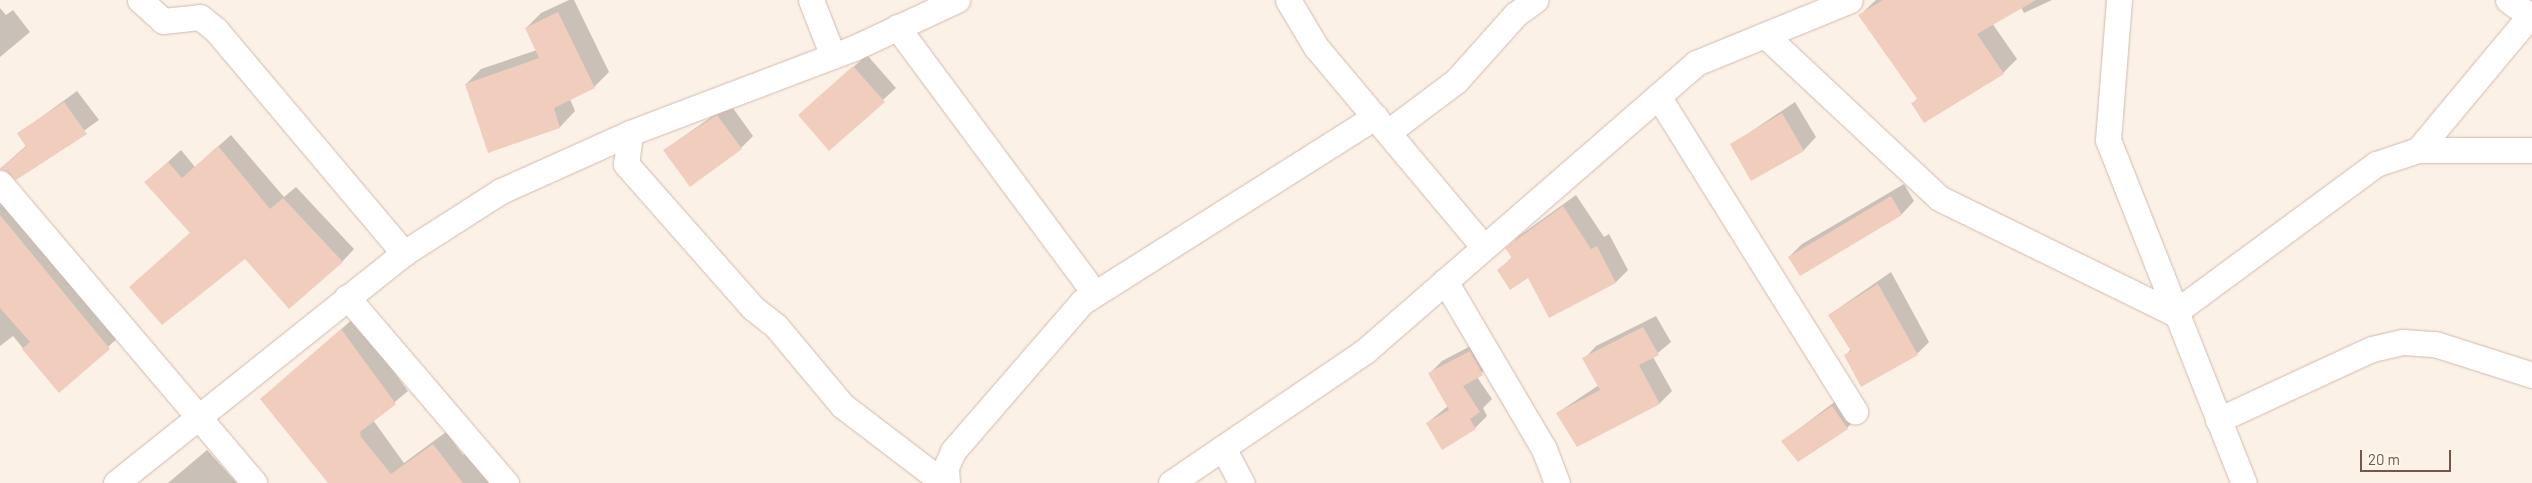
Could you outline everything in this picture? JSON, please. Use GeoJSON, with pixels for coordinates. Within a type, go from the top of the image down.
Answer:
{"type":"FeatureCollection","features":[{"type":"Feature","properties":{"kind":"street"},"geometry":{"type":"LineString","coordinates":[[140,0],[164,21],[200,17],[216,30],[404,253]]}},
{"type":"Feature","properties":{"kind":"street"},"geometry":{"type":"LineString","coordinates":[[811,0],[833,56]]}},
{"type":"Feature","properties":{"kind":"street"},"geometry":{"type":"LineString","coordinates":[[116,483],[404,253],[501,191],[630,133],[833,56],[957,0]]}},
{"type":"Feature","properties":{"kind":"street"},"geometry":{"type":"LineString","coordinates":[[1288,0],[1316,47],[1484,247]]}},
{"type":"Feature","properties":{"kind":"street"},"geometry":{"type":"LineString","coordinates":[[945,483],[946,468],[953,450],[1094,292],[1456,81],[1516,14],[1535,0]]}},
{"type":"Feature","properties":{"kind":"street"},"geometry":{"type":"LineString","coordinates":[[1171,483],[1365,351],[1696,63],[1850,0]]}},
{"type":"Feature","properties":{"kind":"street"},"geometry":{"type":"LineString","coordinates":[[2119,0],[2108,140],[2174,313],[2244,483]]}},
{"type":"Feature","properties":{"kind":"street"},"geometry":{"type":"LineString","coordinates":[[2418,150],[2531,15],[2508,0]]}},
{"type":"Feature","properties":{"kind":"street"},"geometry":{"type":"LineString","coordinates":[[897,27],[1094,292]]}},
{"type":"Feature","properties":{"kind":"street"},"geometry":{"type":"LineString","coordinates":[[1765,35],[1939,198],[2174,313]]}},
{"type":"Feature","properties":{"kind":"street"},"geometry":{"type":"LineString","coordinates":[[1658,96],[1855,411]]}},
{"type":"Feature","properties":{"kind":"street"},"geometry":{"type":"LineString","coordinates":[[630,133],[626,164],[753,308],[776,326],[844,406],[945,483]]}},
{"type":"Feature","properties":{"kind":"street"},"geometry":{"type":"LineString","coordinates":[[2174,313],[2360,175],[2392,157],[2418,150],[2532,150]]}},
{"type":"Feature","properties":{"kind":"street"},"geometry":{"type":"LineString","coordinates":[[0,183],[195,418],[254,483]]}},
{"type":"Feature","properties":{"kind":"street"},"geometry":{"type":"LineString","coordinates":[[1445,281],[1544,449],[1557,483]]}},
{"type":"Feature","properties":{"kind":"street"},"geometry":{"type":"LineString","coordinates":[[347,297],[506,483]]}},
{"type":"Feature","properties":{"kind":"street"},"geometry":{"type":"LineString","coordinates":[[2218,420],[2372,349],[2403,342],[2435,344],[2532,375]]}},
{"type":"Feature","properties":{"kind":"street"},"geometry":{"type":"LineString","coordinates":[[1223,448],[1242,483]]}},
{"type":"Feature","properties":{"kind":"building"},"geometry":{"type":"Polygon","coordinates":[[[1883,0],[2036,0],[1977,34],[2004,74],[1924,123],[1911,103],[1918,100],[1858,15],[1883,0]]]}},
{"type":"Feature","properties":{"kind":"building"},"geometry":{"type":"Polygon","coordinates":[[[558,12],[595,88],[554,108],[560,128],[488,153],[465,84],[539,58],[525,28],[558,12]]]}},
{"type":"Feature","properties":{"kind":"building"},"geometry":{"type":"Polygon","coordinates":[[[853,66],[885,102],[829,151],[798,115],[853,66]]]}},
{"type":"Feature","properties":{"kind":"building"},"geometry":{"type":"Polygon","coordinates":[[[64,102],[87,134],[16,180],[0,169],[26,147],[17,133],[64,102]]]}},
{"type":"Feature","properties":{"kind":"building"},"geometry":{"type":"Polygon","coordinates":[[[1782,113],[1804,151],[1751,181],[1730,144],[1782,113]]]}},
{"type":"Feature","properties":{"kind":"building"},"geometry":{"type":"Polygon","coordinates":[[[717,115],[742,149],[690,187],[663,150],[717,115]]]}},
{"type":"Feature","properties":{"kind":"building"},"geometry":{"type":"Polygon","coordinates":[[[218,146],[270,209],[283,198],[343,262],[289,309],[245,259],[162,325],[129,287],[190,233],[144,182],[168,162],[182,178],[218,146]]]}},
{"type":"Feature","properties":{"kind":"building"},"geometry":{"type":"Polygon","coordinates":[[[1891,196],[1902,215],[1800,276],[1788,257],[1891,196]]]}},
{"type":"Feature","properties":{"kind":"building"},"geometry":{"type":"Polygon","coordinates":[[[1563,206],[1591,249],[1597,246],[1616,283],[1549,318],[1528,278],[1510,290],[1497,270],[1512,258],[1505,248],[1563,206]]]}},
{"type":"Feature","properties":{"kind":"building"},"geometry":{"type":"Polygon","coordinates":[[[0,215],[110,349],[59,393],[22,349],[30,342],[0,308],[0,215]]]}},
{"type":"Feature","properties":{"kind":"building"},"geometry":{"type":"Polygon","coordinates":[[[1878,284],[1918,355],[1861,387],[1844,355],[1851,351],[1828,315],[1878,284]]]}},
{"type":"Feature","properties":{"kind":"building"},"geometry":{"type":"Polygon","coordinates":[[[1643,327],[1659,355],[1639,365],[1660,404],[1577,447],[1556,413],[1600,390],[1582,358],[1643,327]]]}},
{"type":"Feature","properties":{"kind":"building"},"geometry":{"type":"Polygon","coordinates":[[[341,329],[396,404],[360,432],[361,437],[391,474],[433,444],[463,483],[328,483],[260,399],[341,329]]]}},
{"type":"Feature","properties":{"kind":"building"},"geometry":{"type":"Polygon","coordinates":[[[1470,351],[1483,375],[1463,386],[1480,412],[1470,419],[1476,429],[1442,450],[1426,423],[1449,410],[1428,373],[1470,351]]]}},
{"type":"Feature","properties":{"kind":"building"},"geometry":{"type":"Polygon","coordinates":[[[1832,406],[1848,429],[1798,462],[1781,441],[1832,406]]]}}]}
